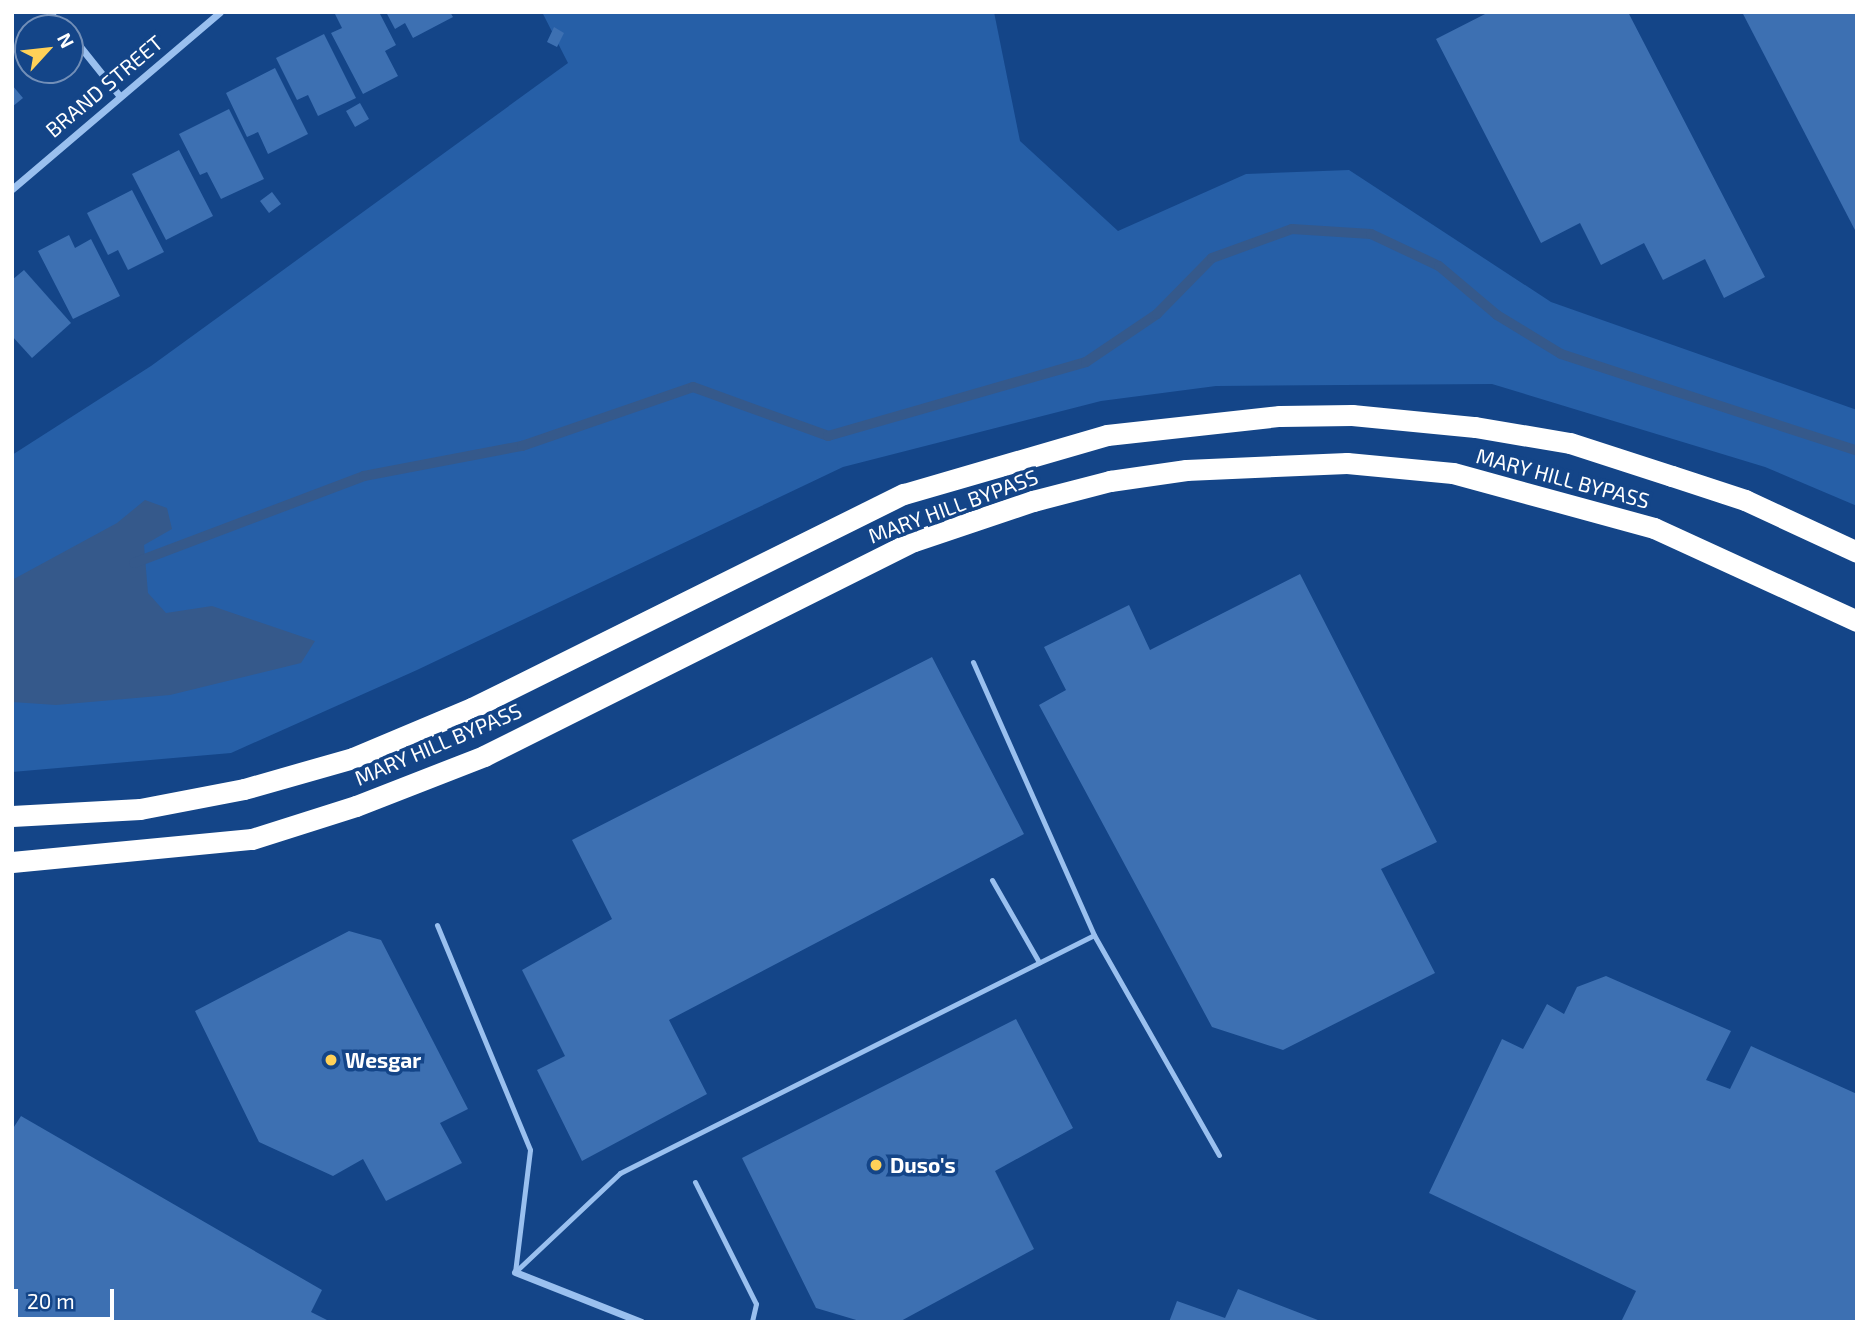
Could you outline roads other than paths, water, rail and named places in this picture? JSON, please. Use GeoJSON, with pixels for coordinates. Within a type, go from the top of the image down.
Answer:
{"type":"FeatureCollection","features":[{"type":"Feature","properties":{"kind":"highway","name":"MARY HILL BYPASS"},"geometry":{"type":"LineString","coordinates":[[12,816],[140,809],[243,789],[353,758],[472,708],[904,494],[1108,435],[1280,416],[1352,415],[1475,427],[1570,443],[1672,475],[1745,500],[1857,552]]}},
{"type":"Feature","properties":{"kind":"highway","name":"MARY HILL BYPASS"},"geometry":{"type":"LineString","coordinates":[[12,862],[252,839],[356,806],[484,756],[914,541],[1059,494],[1186,470],[1347,463],[1453,473],[1654,528],[1857,621]]}},
{"type":"Feature","properties":{"kind":"street","name":"BRAND STREET"},"geometry":{"type":"LineString","coordinates":[[12,189],[118,94],[220,12]]}},
{"type":"Feature","properties":{"kind":"street"},"geometry":{"type":"LineString","coordinates":[[84,52],[118,94]]}},
{"type":"Feature","properties":{"kind":"street"},"geometry":{"type":"LineString","coordinates":[[514,1272],[640,1322]]}},
{"type":"Feature","properties":{"kind":"lane"},"geometry":{"type":"LineString","coordinates":[[973,662],[1094,934],[1219,1155]]}},
{"type":"Feature","properties":{"kind":"lane"},"geometry":{"type":"LineString","coordinates":[[992,880],[1039,962]]}},
{"type":"Feature","properties":{"kind":"lane"},"geometry":{"type":"LineString","coordinates":[[437,925],[530,1150],[514,1272]]}},
{"type":"Feature","properties":{"kind":"lane"},"geometry":{"type":"LineString","coordinates":[[514,1272],[620,1173],[1094,934]]}},
{"type":"Feature","properties":{"kind":"lane"},"geometry":{"type":"LineString","coordinates":[[695,1182],[756,1304],[752,1322]]}},
{"type":"Feature","properties":{"kind":"waterway"},"geometry":{"type":"LineString","coordinates":[[134,563],[364,476],[522,446],[693,387],[828,436],[1086,362],[1157,314],[1212,258],[1292,229],[1371,234],[1439,266],[1497,315],[1561,354],[1857,451]]}},
{"type":"Feature","properties":{"kind":"place","name":"Wesgar"},"geometry":{"type":"Point","coordinates":[331,1060]}},
{"type":"Feature","properties":{"kind":"place","name":"Duso's"},"geometry":{"type":"Point","coordinates":[876,1165]}}]}
